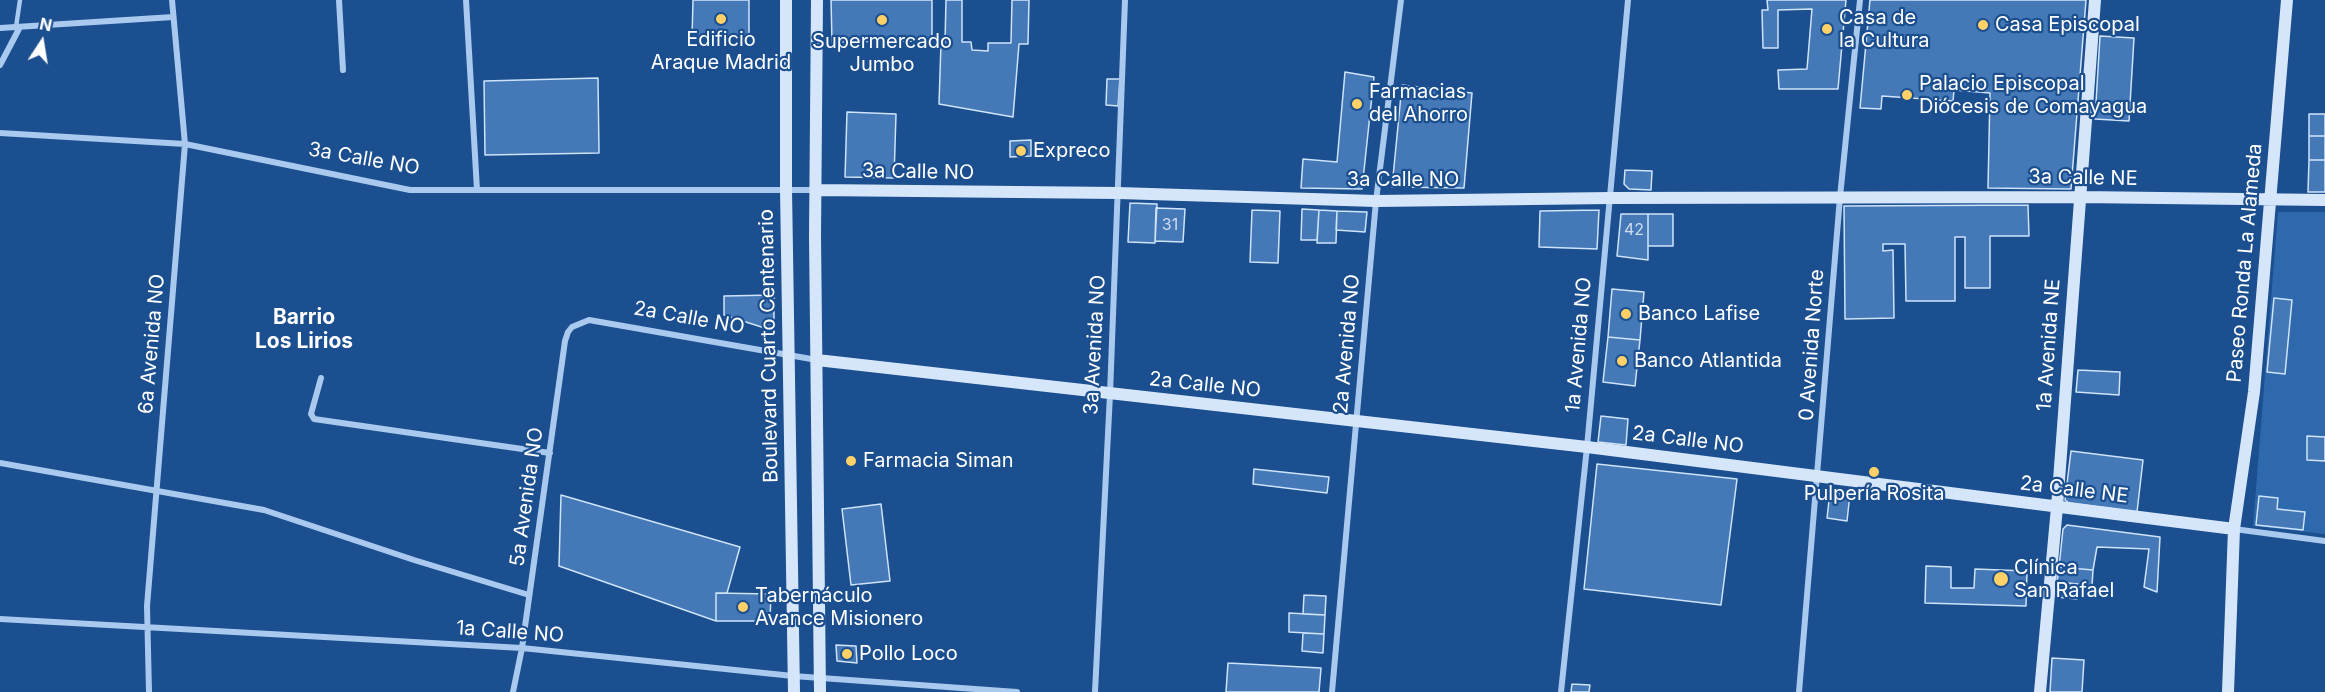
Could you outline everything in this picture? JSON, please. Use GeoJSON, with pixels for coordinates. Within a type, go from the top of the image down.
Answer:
{"type":"FeatureCollection","features":[{"type":"Feature","properties":{"kind":"street","name":"6a Avenida NO"},"geometry":{"type":"LineString","coordinates":[[149,692],[147,606],[185,144],[172,0]]}},
{"type":"Feature","properties":{"kind":"street"},"geometry":{"type":"LineString","coordinates":[[339,0],[343,70]]}},
{"type":"Feature","properties":{"kind":"street"},"geometry":{"type":"LineString","coordinates":[[466,0],[477,190]]}},
{"type":"Feature","properties":{"kind":"street","name":"Boulevard Cuarto Centenario"},"geometry":{"type":"LineString","coordinates":[[786,0],[786,189],[794,692]]}},
{"type":"Feature","properties":{"kind":"street"},"geometry":{"type":"LineString","coordinates":[[817,0],[816,190],[820,692]]}},
{"type":"Feature","properties":{"kind":"street","name":"3a Avenida NO"},"geometry":{"type":"LineString","coordinates":[[1095,692],[1110,394],[1125,0]]}},
{"type":"Feature","properties":{"kind":"street","name":"2a Avenida NO"},"geometry":{"type":"LineString","coordinates":[[1332,692],[1376,201],[1401,0]]}},
{"type":"Feature","properties":{"kind":"street","name":"1a Avenida NO"},"geometry":{"type":"LineString","coordinates":[[1561,692],[1587,447],[1628,0]]}},
{"type":"Feature","properties":{"kind":"street","name":"0 Avenida Norte"},"geometry":{"type":"LineString","coordinates":[[1799,692],[1840,197],[1860,0]]}},
{"type":"Feature","properties":{"kind":"street","name":"1a Avenida NE"},"geometry":{"type":"LineString","coordinates":[[2040,692],[2057,507],[2095,0]]}},
{"type":"Feature","properties":{"kind":"street","name":"Paseo Ronda La Alameda"},"geometry":{"type":"LineString","coordinates":[[2229,692],[2234,529],[2254,392],[2287,0]]}},
{"type":"Feature","properties":{"kind":"street"},"geometry":{"type":"LineString","coordinates":[[0,28],[173,17]]}},
{"type":"Feature","properties":{"kind":"street"},"geometry":{"type":"LineString","coordinates":[[0,65],[18,27]]}},
{"type":"Feature","properties":{"kind":"street","name":"3a Calle NO"},"geometry":{"type":"LineString","coordinates":[[0,133],[185,144],[410,190],[786,189],[1118,193],[1376,201],[1840,197]]}},
{"type":"Feature","properties":{"kind":"street","name":"3a Calle NE"},"geometry":{"type":"LineString","coordinates":[[1840,197],[2325,200]]}},
{"type":"Feature","properties":{"kind":"street","name":"2a Calle NO"},"geometry":{"type":"LineString","coordinates":[[589,320],[817,360],[1587,447],[1818,476]]}},
{"type":"Feature","properties":{"kind":"street","name":"5a Avenida NO"},"geometry":{"type":"LineString","coordinates":[[513,692],[522,648],[565,341],[572,327],[589,320]]}},
{"type":"Feature","properties":{"kind":"street"},"geometry":{"type":"LineString","coordinates":[[321,378],[311,414],[314,419],[550,453]]}},
{"type":"Feature","properties":{"kind":"street"},"geometry":{"type":"LineString","coordinates":[[0,464],[264,510],[404,557],[529,595]]}},
{"type":"Feature","properties":{"kind":"street","name":"2a Calle NE"},"geometry":{"type":"LineString","coordinates":[[1818,476],[2325,541]]}},
{"type":"Feature","properties":{"kind":"street","name":"1a Calle NO"},"geometry":{"type":"LineString","coordinates":[[0,619],[522,648],[793,676],[1017,692]]}},
{"type":"Feature","properties":{"kind":"lane"},"geometry":{"type":"LineString","coordinates":[[18,27],[20,0]]}},
{"type":"Feature","properties":{"kind":"shaded area"},"geometry":{"type":"Polygon","coordinates":[[[2278,212],[2325,212],[2325,534],[2253,526],[2278,212]]]}},
{"type":"Feature","properties":{"kind":"building","name":"Edificio Araque Madrid"},"geometry":{"type":"Polygon","coordinates":[[[693,0],[749,0],[749,38],[692,37],[693,0]]]}},
{"type":"Feature","properties":{"kind":"building","name":"Supermercado Jumbo"},"geometry":{"type":"Polygon","coordinates":[[[831,0],[932,0],[932,41],[832,42],[831,0]]]}},
{"type":"Feature","properties":{"kind":"building"},"geometry":{"type":"Polygon","coordinates":[[[946,0],[962,0],[962,42],[971,42],[972,50],[988,51],[988,43],[1011,43],[1012,0],[1029,0],[1028,44],[1019,44],[1013,117],[939,104],[941,43],[945,42],[946,0]]]}},
{"type":"Feature","properties":{"kind":"building","name":"Casa de la Cultura"},"geometry":{"type":"Polygon","coordinates":[[[1767,0],[1846,0],[1838,89],[1779,89],[1778,70],[1807,69],[1812,9],[1778,10],[1778,48],[1763,48],[1762,10],[1768,10],[1767,0]]]}},
{"type":"Feature","properties":{"kind":"building","name":"Palacio Episcopal Diócesis de Comayagua"},"geometry":{"type":"Polygon","coordinates":[[[1870,0],[2086,0],[2071,189],[1988,188],[1990,93],[1954,90],[1953,101],[1882,96],[1881,109],[1860,108],[1870,0]]]}},
{"type":"Feature","properties":{"kind":"building"},"geometry":{"type":"Polygon","coordinates":[[[2100,36],[2134,38],[2129,121],[2095,119],[2100,36]]]}},
{"type":"Feature","properties":{"kind":"building"},"geometry":{"type":"Polygon","coordinates":[[[1345,72],[1374,77],[1362,189],[1301,188],[1303,159],[1337,162],[1345,72]]]}},
{"type":"Feature","properties":{"kind":"building"},"geometry":{"type":"Polygon","coordinates":[[[598,78],[599,153],[485,155],[484,81],[598,78]]]}},
{"type":"Feature","properties":{"kind":"building"},"geometry":{"type":"Polygon","coordinates":[[[1107,79],[1120,79],[1118,106],[1106,105],[1107,79]]]}},
{"type":"Feature","properties":{"kind":"building"},"geometry":{"type":"Polygon","coordinates":[[[1402,85],[1472,93],[1464,188],[1392,187],[1402,85]]]}},
{"type":"Feature","properties":{"kind":"building"},"geometry":{"type":"Polygon","coordinates":[[[847,112],[896,114],[894,178],[845,177],[847,112]]]}},
{"type":"Feature","properties":{"kind":"building"},"geometry":{"type":"Polygon","coordinates":[[[2309,114],[2325,114],[2325,136],[2309,136],[2309,114]]]}},
{"type":"Feature","properties":{"kind":"building"},"geometry":{"type":"Polygon","coordinates":[[[2309,136],[2325,136],[2325,160],[2309,160],[2309,136]]]}},
{"type":"Feature","properties":{"kind":"building"},"geometry":{"type":"Polygon","coordinates":[[[1031,140],[1031,156],[1010,157],[1010,141],[1031,140]]]}},
{"type":"Feature","properties":{"kind":"building"},"geometry":{"type":"Polygon","coordinates":[[[2309,160],[2325,160],[2325,192],[2308,192],[2309,160]]]}},
{"type":"Feature","properties":{"kind":"building"},"geometry":{"type":"Polygon","coordinates":[[[1625,170],[1652,171],[1651,190],[1629,189],[1624,184],[1625,170]]]}},
{"type":"Feature","properties":{"kind":"building"},"geometry":{"type":"Polygon","coordinates":[[[1130,203],[1157,204],[1155,243],[1128,242],[1130,203]]]}},
{"type":"Feature","properties":{"kind":"building"},"geometry":{"type":"Polygon","coordinates":[[[2028,205],[2029,236],[1990,236],[1990,288],[1965,288],[1965,237],[1955,237],[1955,301],[1906,301],[1905,244],[1883,244],[1883,251],[1893,250],[1894,318],[1845,319],[1844,206],[2028,205]]]}},
{"type":"Feature","properties":{"kind":"building"},"geometry":{"type":"Polygon","coordinates":[[[1156,208],[1185,209],[1183,242],[1155,241],[1156,208]]]}},
{"type":"Feature","properties":{"kind":"building"},"geometry":{"type":"Polygon","coordinates":[[[1302,209],[1319,210],[1317,240],[1301,240],[1302,209]]]}},
{"type":"Feature","properties":{"kind":"building"},"geometry":{"type":"Polygon","coordinates":[[[1252,210],[1280,211],[1278,263],[1250,262],[1252,210]]]}},
{"type":"Feature","properties":{"kind":"building"},"geometry":{"type":"Polygon","coordinates":[[[1319,210],[1337,211],[1336,243],[1317,243],[1319,210]]]}},
{"type":"Feature","properties":{"kind":"building"},"geometry":{"type":"Polygon","coordinates":[[[1599,210],[1597,249],[1539,247],[1540,211],[1599,210]]]}},
{"type":"Feature","properties":{"kind":"building"},"geometry":{"type":"Polygon","coordinates":[[[1337,211],[1367,212],[1365,232],[1336,230],[1337,211]]]}},
{"type":"Feature","properties":{"kind":"building"},"geometry":{"type":"Polygon","coordinates":[[[1621,214],[1648,214],[1648,260],[1617,256],[1621,214]]]}},
{"type":"Feature","properties":{"kind":"building"},"geometry":{"type":"Polygon","coordinates":[[[1648,214],[1673,214],[1673,246],[1648,246],[1648,214]]]}},
{"type":"Feature","properties":{"kind":"building","name":"Banco Lafise"},"geometry":{"type":"Polygon","coordinates":[[[1612,289],[1644,292],[1640,340],[1608,337],[1612,289]]]}},
{"type":"Feature","properties":{"kind":"building"},"geometry":{"type":"Polygon","coordinates":[[[774,295],[774,331],[724,315],[724,296],[774,295]]]}},
{"type":"Feature","properties":{"kind":"building"},"geometry":{"type":"Polygon","coordinates":[[[2274,298],[2292,300],[2285,374],[2267,372],[2274,298]]]}},
{"type":"Feature","properties":{"kind":"building","name":"Banco Atlantida"},"geometry":{"type":"Polygon","coordinates":[[[1608,337],[1640,340],[1635,386],[1603,382],[1608,337]]]}},
{"type":"Feature","properties":{"kind":"building"},"geometry":{"type":"Polygon","coordinates":[[[2078,370],[2120,372],[2119,395],[2076,392],[2078,370]]]}},
{"type":"Feature","properties":{"kind":"building"},"geometry":{"type":"Polygon","coordinates":[[[1601,416],[1628,419],[1626,445],[1598,442],[1601,416]]]}},
{"type":"Feature","properties":{"kind":"building"},"geometry":{"type":"Polygon","coordinates":[[[2307,436],[2325,437],[2325,461],[2307,460],[2307,436]]]}},
{"type":"Feature","properties":{"kind":"building"},"geometry":{"type":"Polygon","coordinates":[[[2071,451],[2143,460],[2137,512],[2069,503],[2065,500],[2071,451]]]}},
{"type":"Feature","properties":{"kind":"building"},"geometry":{"type":"Polygon","coordinates":[[[1597,464],[1737,479],[1721,605],[1584,589],[1597,464]]]}},
{"type":"Feature","properties":{"kind":"building"},"geometry":{"type":"Polygon","coordinates":[[[1254,469],[1329,477],[1327,493],[1253,484],[1254,469]]]}},
{"type":"Feature","properties":{"kind":"building"},"geometry":{"type":"Polygon","coordinates":[[[1830,492],[1850,494],[1847,521],[1827,518],[1830,492]]]}},
{"type":"Feature","properties":{"kind":"building"},"geometry":{"type":"Polygon","coordinates":[[[561,495],[740,547],[727,593],[716,593],[716,621],[559,566],[561,495]]]}},
{"type":"Feature","properties":{"kind":"building"},"geometry":{"type":"Polygon","coordinates":[[[2259,496],[2278,498],[2277,509],[2305,512],[2303,530],[2256,525],[2259,496]]]}},
{"type":"Feature","properties":{"kind":"building"},"geometry":{"type":"Polygon","coordinates":[[[881,504],[890,581],[851,585],[842,509],[881,504]]]}},
{"type":"Feature","properties":{"kind":"building"},"geometry":{"type":"Polygon","coordinates":[[[2067,525],[2160,537],[2157,592],[2144,587],[2149,549],[2097,547],[2093,570],[2059,567],[2063,529],[2067,525]]]}},
{"type":"Feature","properties":{"kind":"building","name":"Clínica San Rafael"},"geometry":{"type":"Polygon","coordinates":[[[1926,566],[1951,567],[1951,588],[1974,588],[1975,569],[2027,571],[2026,606],[1925,603],[1926,566]]]}},
{"type":"Feature","properties":{"kind":"building"},"geometry":{"type":"Polygon","coordinates":[[[2059,567],[2093,570],[2092,586],[2057,582],[2059,567]]]}},
{"type":"Feature","properties":{"kind":"building"},"geometry":{"type":"Polygon","coordinates":[[[2057,582],[2078,584],[2077,599],[2056,597],[2057,582]]]}},
{"type":"Feature","properties":{"kind":"building","name":"Tabernáculo Avance Misionero"},"geometry":{"type":"Polygon","coordinates":[[[716,593],[771,594],[770,621],[716,621],[716,593]]]}},
{"type":"Feature","properties":{"kind":"building"},"geometry":{"type":"Polygon","coordinates":[[[1304,595],[1326,596],[1325,615],[1303,614],[1304,595]]]}},
{"type":"Feature","properties":{"kind":"building"},"geometry":{"type":"Polygon","coordinates":[[[1289,613],[1325,615],[1324,634],[1289,632],[1289,613]]]}},
{"type":"Feature","properties":{"kind":"building"},"geometry":{"type":"Polygon","coordinates":[[[1303,633],[1324,634],[1323,653],[1302,651],[1303,633]]]}},
{"type":"Feature","properties":{"kind":"building","name":"Pollo Loco"},"geometry":{"type":"Polygon","coordinates":[[[836,645],[856,646],[857,663],[837,661],[836,645]]]}},
{"type":"Feature","properties":{"kind":"building"},"geometry":{"type":"Polygon","coordinates":[[[2052,658],[2084,660],[2082,692],[2050,692],[2052,658]]]}},
{"type":"Feature","properties":{"kind":"building"},"geometry":{"type":"Polygon","coordinates":[[[1228,663],[1321,668],[1319,692],[1226,692],[1228,663]]]}},
{"type":"Feature","properties":{"kind":"building"},"geometry":{"type":"Polygon","coordinates":[[[1572,684],[1590,685],[1589,692],[1571,692],[1572,684]]]}},
{"type":"Feature","properties":{"kind":"place","name":"Edificio Araque Madrid"},"geometry":{"type":"Point","coordinates":[721,19]}},
{"type":"Feature","properties":{"kind":"place","name":"Supermercado Jumbo"},"geometry":{"type":"Point","coordinates":[882,20]}},
{"type":"Feature","properties":{"kind":"place","name":"Casa Episcopal"},"geometry":{"type":"Point","coordinates":[1983,25]}},
{"type":"Feature","properties":{"kind":"place","name":"Casa de la Cultura"},"geometry":{"type":"Point","coordinates":[1827,29]}},
{"type":"Feature","properties":{"kind":"place","name":"Palacio Episcopal Diócesis de Comayagua"},"geometry":{"type":"Point","coordinates":[1907,95]}},
{"type":"Feature","properties":{"kind":"place","name":"Farmacias del Ahorro"},"geometry":{"type":"Point","coordinates":[1357,104]}},
{"type":"Feature","properties":{"kind":"place","name":"Expreco"},"geometry":{"type":"Point","coordinates":[1021,151]}},
{"type":"Feature","properties":{"kind":"place","name":"Banco Lafise"},"geometry":{"type":"Point","coordinates":[1626,314]}},
{"type":"Feature","properties":{"kind":"place","name":"Banco Atlantida"},"geometry":{"type":"Point","coordinates":[1622,361]}},
{"type":"Feature","properties":{"kind":"place","name":"Farmacia Siman"},"geometry":{"type":"Point","coordinates":[851,461]}},
{"type":"Feature","properties":{"kind":"place","name":"Pulpería Rosita"},"geometry":{"type":"Point","coordinates":[1874,472]}},
{"type":"Feature","properties":{"kind":"place","name":"Clínica San Rafael"},"geometry":{"type":"Point","coordinates":[2001,579]}},
{"type":"Feature","properties":{"kind":"place","name":"Tabernáculo Avance Misionero"},"geometry":{"type":"Point","coordinates":[743,607]}},
{"type":"Feature","properties":{"kind":"place","name":"Pollo Loco"},"geometry":{"type":"Point","coordinates":[847,654]}},
{"type":"Feature","properties":{"kind":"district","name":"Barrio Los Lirios"},"geometry":{"type":"Point","coordinates":[304,330]}}]}
